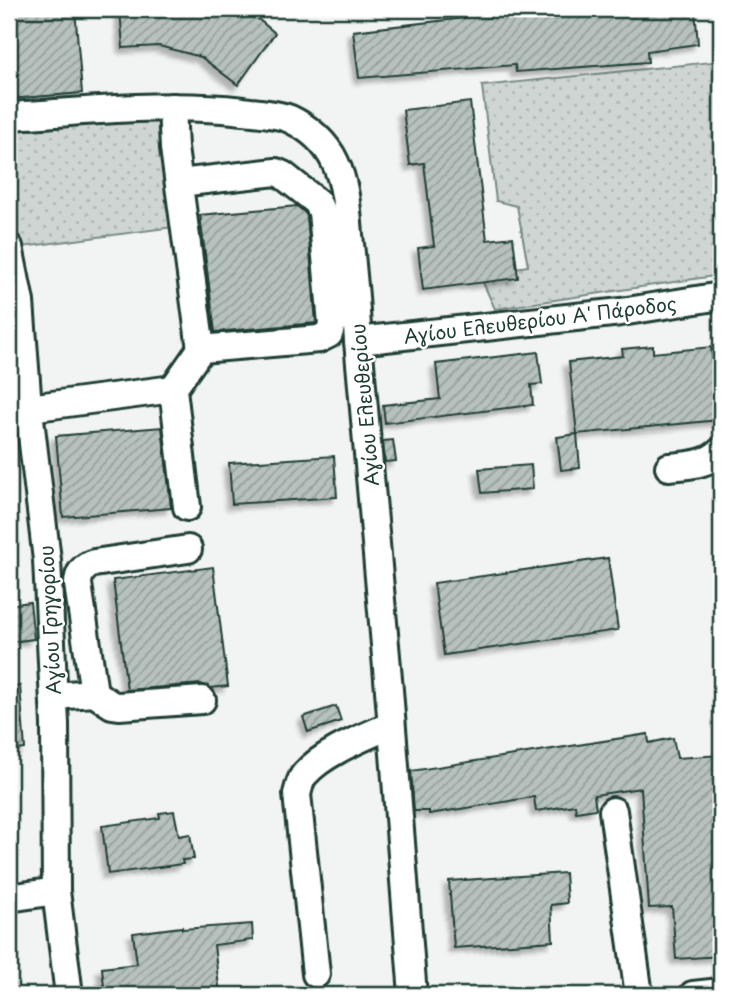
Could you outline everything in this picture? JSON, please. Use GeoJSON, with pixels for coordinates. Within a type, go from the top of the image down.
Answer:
{"type":"FeatureCollection","features":[{"type":"Feature","properties":{"kind":"street","name":"Αγίου Ελευθερίου"},"geometry":{"type":"LineString","coordinates":[[9,116],[172,107],[216,108],[287,118],[307,129],[323,143],[334,160],[346,197],[413,995]]}},
{"type":"Feature","properties":{"kind":"street"},"geometry":{"type":"LineString","coordinates":[[172,107],[174,148],[201,349],[173,388],[187,507]]}},
{"type":"Feature","properties":{"kind":"street"},"geometry":{"type":"LineString","coordinates":[[179,183],[276,172],[317,202],[323,212],[332,324],[329,334],[319,339],[201,349]]}},
{"type":"Feature","properties":{"kind":"street","name":"Αγίου Γρηγορίου"},"geometry":{"type":"LineString","coordinates":[[9,247],[20,302],[47,560],[54,696],[56,891],[69,995]]}},
{"type":"Feature","properties":{"kind":"street","name":"Αγίου Ελευθερίου Α' Πάροδος"},"geometry":{"type":"LineString","coordinates":[[358,341],[721,302]]}},
{"type":"Feature","properties":{"kind":"street"},"geometry":{"type":"LineString","coordinates":[[29,408],[173,388]]}},
{"type":"Feature","properties":{"kind":"street"},"geometry":{"type":"LineString","coordinates":[[668,467],[706,461],[721,451]]}},
{"type":"Feature","properties":{"kind":"street"},"geometry":{"type":"LineString","coordinates":[[94,693],[78,584],[80,573],[94,563],[188,549]]}},
{"type":"Feature","properties":{"kind":"street"},"geometry":{"type":"LineString","coordinates":[[54,696],[94,693],[112,705],[119,706],[202,700]]}},
{"type":"Feature","properties":{"kind":"street"},"geometry":{"type":"LineString","coordinates":[[316,974],[297,794],[303,775],[322,760],[391,725]]}},
{"type":"Feature","properties":{"kind":"street"},"geometry":{"type":"LineString","coordinates":[[613,811],[639,995]]}},
{"type":"Feature","properties":{"kind":"street"},"geometry":{"type":"LineString","coordinates":[[9,898],[56,891]]}},
{"type":"Feature","properties":{"kind":"street"},"geometry":{"type":"LineString","coordinates":[[693,995],[721,992]]}},
{"type":"Feature","properties":{"kind":"shaded area"},"geometry":{"type":"Polygon","coordinates":[[[721,61],[721,275],[495,309],[479,274],[528,266],[517,206],[496,201],[482,86],[721,61]]]}},
{"type":"Feature","properties":{"kind":"shaded area"},"geometry":{"type":"Polygon","coordinates":[[[163,115],[174,227],[15,248],[9,241],[9,123],[163,115]]]}},
{"type":"Feature","properties":{"kind":"building"},"geometry":{"type":"Polygon","coordinates":[[[9,9],[75,9],[82,93],[9,99],[9,9]]]}},
{"type":"Feature","properties":{"kind":"building"},"geometry":{"type":"Polygon","coordinates":[[[120,9],[246,9],[275,33],[238,85],[201,57],[159,46],[123,48],[120,9]]]}},
{"type":"Feature","properties":{"kind":"building"},"geometry":{"type":"Polygon","coordinates":[[[463,9],[498,9],[499,15],[563,9],[695,9],[698,44],[647,51],[648,62],[516,72],[515,65],[359,78],[353,31],[464,18],[463,9]]]}},
{"type":"Feature","properties":{"kind":"building"},"geometry":{"type":"Polygon","coordinates":[[[470,102],[487,240],[513,237],[518,278],[423,290],[418,248],[434,246],[424,163],[410,165],[403,110],[470,102]]]}},
{"type":"Feature","properties":{"kind":"building"},"geometry":{"type":"Polygon","coordinates":[[[297,206],[307,216],[316,323],[215,332],[200,215],[297,206]]]}},
{"type":"Feature","properties":{"kind":"building"},"geometry":{"type":"Polygon","coordinates":[[[653,346],[653,353],[711,347],[719,420],[577,434],[569,362],[623,356],[622,349],[653,346]]]}},
{"type":"Feature","properties":{"kind":"building"},"geometry":{"type":"Polygon","coordinates":[[[538,352],[542,384],[531,385],[533,405],[385,423],[383,405],[440,399],[436,364],[538,352]]]}},
{"type":"Feature","properties":{"kind":"building"},"geometry":{"type":"Polygon","coordinates":[[[162,427],[171,508],[63,517],[56,436],[162,427]]]}},
{"type":"Feature","properties":{"kind":"building"},"geometry":{"type":"Polygon","coordinates":[[[577,434],[580,468],[561,470],[557,437],[577,434]]]}},
{"type":"Feature","properties":{"kind":"building"},"geometry":{"type":"Polygon","coordinates":[[[393,440],[396,461],[385,462],[383,441],[393,440]]]}},
{"type":"Feature","properties":{"kind":"building"},"geometry":{"type":"Polygon","coordinates":[[[334,456],[337,497],[232,504],[229,463],[334,456]]]}},
{"type":"Feature","properties":{"kind":"building"},"geometry":{"type":"Polygon","coordinates":[[[531,465],[533,489],[482,493],[479,469],[531,465]]]}},
{"type":"Feature","properties":{"kind":"building"},"geometry":{"type":"Polygon","coordinates":[[[608,558],[618,630],[444,655],[434,583],[608,558]]]}},
{"type":"Feature","properties":{"kind":"building"},"geometry":{"type":"Polygon","coordinates":[[[213,567],[228,686],[211,688],[201,684],[127,690],[113,580],[213,567]]]}},
{"type":"Feature","properties":{"kind":"building"},"geometry":{"type":"Polygon","coordinates":[[[30,602],[34,639],[9,642],[9,605],[30,602]]]}},
{"type":"Feature","properties":{"kind":"building"},"geometry":{"type":"Polygon","coordinates":[[[9,686],[20,686],[25,749],[9,751],[9,686]]]}},
{"type":"Feature","properties":{"kind":"building"},"geometry":{"type":"Polygon","coordinates":[[[336,706],[341,721],[308,732],[303,717],[336,706]]]}},
{"type":"Feature","properties":{"kind":"building"},"geometry":{"type":"Polygon","coordinates":[[[648,734],[649,743],[673,738],[677,758],[721,755],[721,956],[676,959],[672,907],[649,908],[641,788],[594,795],[596,809],[576,812],[575,805],[536,811],[534,797],[429,814],[429,811],[414,811],[411,771],[648,734]]]}},
{"type":"Feature","properties":{"kind":"building"},"geometry":{"type":"Polygon","coordinates":[[[174,811],[179,836],[190,834],[194,859],[182,860],[183,864],[108,874],[102,826],[160,818],[159,813],[174,811]]]}},
{"type":"Feature","properties":{"kind":"building"},"geometry":{"type":"Polygon","coordinates":[[[565,873],[567,903],[551,905],[553,941],[454,948],[449,881],[565,873]]]}},
{"type":"Feature","properties":{"kind":"building"},"geometry":{"type":"Polygon","coordinates":[[[252,924],[253,940],[214,945],[220,995],[105,995],[102,968],[137,964],[133,933],[182,927],[252,924]]]}}]}
